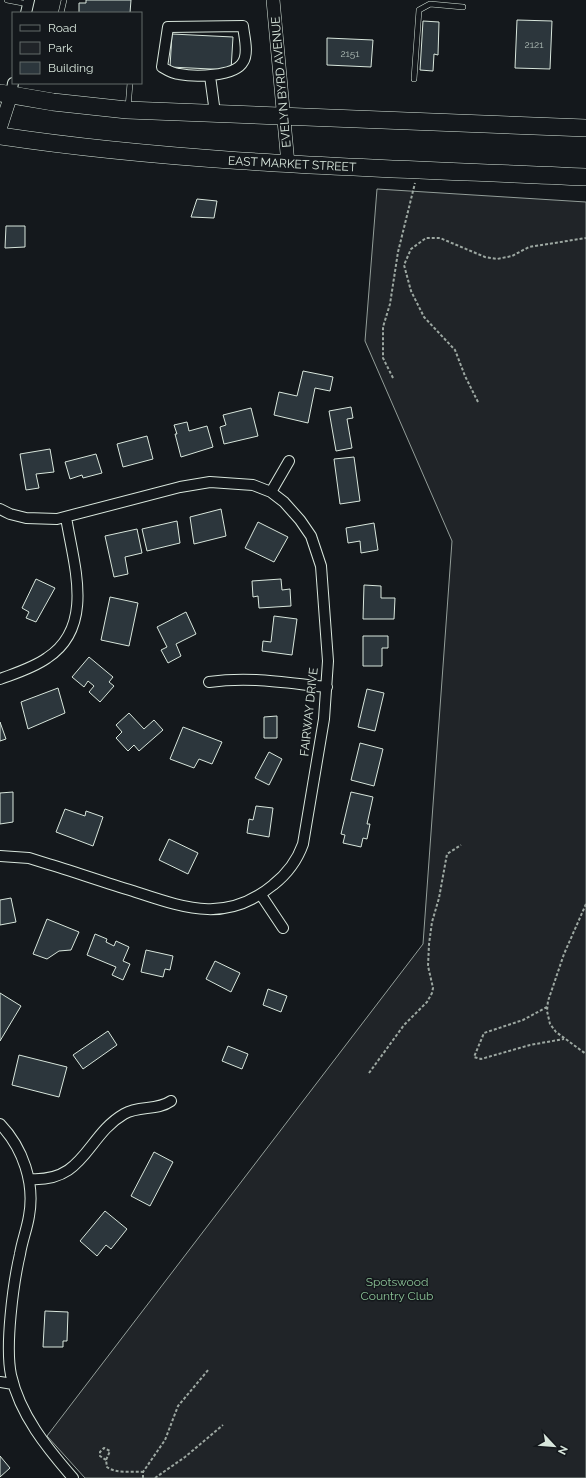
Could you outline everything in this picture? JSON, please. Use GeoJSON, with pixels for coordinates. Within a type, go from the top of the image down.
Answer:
{"type":"FeatureCollection","features":[{"type":"Feature","properties":{"kind":"highway"},"geometry":{"type":"LineString","coordinates":[[8,90],[128,110],[586,128]]}},
{"type":"Feature","properties":{"kind":"highway","name":"EAST MARKET STREET"},"geometry":{"type":"LineString","coordinates":[[0,136],[85,148],[288,164],[586,177]]}},
{"type":"Feature","properties":{"kind":"street","name":"EVELYN BYRD AVENUE"},"geometry":{"type":"LineString","coordinates":[[273,0],[288,164]]}},
{"type":"Feature","properties":{"kind":"street"},"geometry":{"type":"LineString","coordinates":[[243,26],[246,52],[242,64],[237,68],[210,76],[177,74],[162,68],[168,27],[243,26]]}},
{"type":"Feature","properties":{"kind":"street"},"geometry":{"type":"LineString","coordinates":[[210,76],[216,113]]}},
{"type":"Feature","properties":{"kind":"street"},"geometry":{"type":"LineString","coordinates":[[0,129],[8,90]]}},
{"type":"Feature","properties":{"kind":"street"},"geometry":{"type":"LineString","coordinates":[[271,492],[289,461]]}},
{"type":"Feature","properties":{"kind":"street","name":"FAIRWAY DRIVE"},"geometry":{"type":"LineString","coordinates":[[0,509],[14,516],[32,519],[51,519],[66,517],[195,484],[226,482],[246,484],[271,492],[284,502],[306,528],[321,566],[328,661],[327,687],[303,844],[296,860],[286,874],[261,895],[232,907],[214,910],[190,908],[29,858],[0,856]]}},
{"type":"Feature","properties":{"kind":"street"},"geometry":{"type":"LineString","coordinates":[[0,679],[23,671],[47,659],[62,645],[73,626],[77,611],[78,588],[66,517]]}},
{"type":"Feature","properties":{"kind":"street"},"geometry":{"type":"LineString","coordinates":[[210,682],[234,679],[252,679],[327,687]]}},
{"type":"Feature","properties":{"kind":"street"},"geometry":{"type":"LineString","coordinates":[[261,895],[283,928]]}},
{"type":"Feature","properties":{"kind":"street"},"geometry":{"type":"LineString","coordinates":[[29,1179],[48,1178],[68,1170],[80,1160],[105,1130],[124,1114],[139,1108],[162,1106],[171,1101]]}},
{"type":"Feature","properties":{"kind":"street"},"geometry":{"type":"LineString","coordinates":[[0,1124],[16,1145],[22,1158],[29,1179],[31,1194],[29,1215],[17,1267],[10,1325],[9,1360],[13,1384],[21,1404],[38,1434],[73,1478]]}},
{"type":"Feature","properties":{"kind":"street"},"geometry":{"type":"LineString","coordinates":[[0,1382],[13,1384]]}},
{"type":"Feature","properties":{"kind":"lane"},"geometry":{"type":"LineString","coordinates":[[7,0],[28,6]]}},
{"type":"Feature","properties":{"kind":"lane"},"geometry":{"type":"LineString","coordinates":[[61,12],[64,0]]}},
{"type":"Feature","properties":{"kind":"lane"},"geometry":{"type":"LineString","coordinates":[[414,79],[419,10],[430,4],[463,7]]}},
{"type":"Feature","properties":{"kind":"lane"},"geometry":{"type":"LineString","coordinates":[[128,110],[130,84]]}},
{"type":"Feature","properties":{"kind":"path"},"geometry":{"type":"LineString","coordinates":[[392,378],[383,358],[383,327],[390,304],[398,252],[418,170]]}},
{"type":"Feature","properties":{"kind":"path"},"geometry":{"type":"LineString","coordinates":[[478,402],[465,376],[455,350],[424,317],[411,291],[404,265],[411,249],[426,238],[440,238],[485,257],[497,259],[512,256],[528,247],[586,238]]}},
{"type":"Feature","properties":{"kind":"path"},"geometry":{"type":"LineString","coordinates":[[369,1073],[404,1025],[427,1002],[432,993],[433,988],[428,966],[432,922],[439,898],[446,854],[461,845]]}},
{"type":"Feature","properties":{"kind":"path"},"geometry":{"type":"LineString","coordinates":[[586,904],[564,954],[547,1007],[550,1024],[556,1032],[586,1054]]}},
{"type":"Feature","properties":{"kind":"path"},"geometry":{"type":"LineString","coordinates":[[547,1007],[523,1020],[484,1033],[474,1057],[481,1060],[530,1045],[564,1039]]}},
{"type":"Feature","properties":{"kind":"path"},"geometry":{"type":"LineString","coordinates":[[143,1478],[143,1472],[164,1440],[178,1406],[209,1369]]}},
{"type":"Feature","properties":{"kind":"path"},"geometry":{"type":"LineString","coordinates":[[154,1478],[185,1457],[223,1425]]}},
{"type":"Feature","properties":{"kind":"path"},"geometry":{"type":"LineString","coordinates":[[106,1460],[100,1456],[102,1449],[104,1448],[110,1451],[106,1460],[107,1467],[117,1472],[128,1470],[143,1472]]}},
{"type":"Feature","properties":{"kind":"green space","name":"Spotswood Country Club"},"geometry":{"type":"Polygon","coordinates":[[[377,189],[586,202],[586,1478],[85,1478],[47,1436],[423,944],[452,541],[365,341],[377,189]]]}},
{"type":"Feature","properties":{"kind":"building"},"geometry":{"type":"Polygon","coordinates":[[[86,0],[131,0],[130,12],[79,12],[79,3],[86,3],[86,0]]]}},
{"type":"Feature","properties":{"kind":"building"},"geometry":{"type":"Polygon","coordinates":[[[517,20],[552,21],[550,69],[515,68],[517,20]]]}},
{"type":"Feature","properties":{"kind":"building"},"geometry":{"type":"Polygon","coordinates":[[[423,21],[439,22],[438,55],[434,54],[433,71],[420,70],[423,21]]]}},
{"type":"Feature","properties":{"kind":"building"},"geometry":{"type":"Polygon","coordinates":[[[172,34],[233,37],[231,70],[170,67],[172,34]]]}},
{"type":"Feature","properties":{"kind":"building"},"geometry":{"type":"Polygon","coordinates":[[[327,38],[373,40],[371,67],[327,65],[327,38]]]}},
{"type":"Feature","properties":{"kind":"building"},"geometry":{"type":"Polygon","coordinates":[[[197,199],[217,201],[214,218],[191,217],[197,199]]]}},
{"type":"Feature","properties":{"kind":"building"},"geometry":{"type":"Polygon","coordinates":[[[6,226],[25,226],[25,247],[5,248],[6,226]]]}},
{"type":"Feature","properties":{"kind":"building"},"geometry":{"type":"Polygon","coordinates":[[[303,371],[333,377],[330,391],[315,388],[308,423],[274,415],[279,392],[297,396],[303,371]]]}},
{"type":"Feature","properties":{"kind":"building"},"geometry":{"type":"Polygon","coordinates":[[[351,407],[353,418],[347,419],[352,448],[336,451],[329,411],[351,407]]]}},
{"type":"Feature","properties":{"kind":"building"},"geometry":{"type":"Polygon","coordinates":[[[251,408],[258,436],[224,444],[220,427],[226,425],[223,415],[251,408]]]}},
{"type":"Feature","properties":{"kind":"building"},"geometry":{"type":"Polygon","coordinates":[[[187,422],[189,431],[207,426],[213,447],[181,457],[174,425],[187,422]]]}},
{"type":"Feature","properties":{"kind":"building"},"geometry":{"type":"Polygon","coordinates":[[[147,436],[153,459],[123,467],[117,444],[147,436]]]}},
{"type":"Feature","properties":{"kind":"building"},"geometry":{"type":"Polygon","coordinates":[[[50,449],[54,472],[36,474],[39,488],[26,490],[20,454],[50,449]]]}},
{"type":"Feature","properties":{"kind":"building"},"geometry":{"type":"Polygon","coordinates":[[[96,454],[102,473],[83,478],[82,475],[70,479],[65,462],[96,454]]]}},
{"type":"Feature","properties":{"kind":"building"},"geometry":{"type":"Polygon","coordinates":[[[354,457],[360,501],[340,504],[334,459],[354,457]]]}},
{"type":"Feature","properties":{"kind":"building"},"geometry":{"type":"Polygon","coordinates":[[[221,509],[226,536],[194,544],[190,517],[221,509]]]}},
{"type":"Feature","properties":{"kind":"building"},"geometry":{"type":"Polygon","coordinates":[[[177,521],[180,543],[147,551],[142,529],[177,521]]]}},
{"type":"Feature","properties":{"kind":"building"},"geometry":{"type":"Polygon","coordinates":[[[258,522],[288,537],[274,562],[245,548],[258,522]]]}},
{"type":"Feature","properties":{"kind":"building"},"geometry":{"type":"Polygon","coordinates":[[[374,523],[378,550],[361,553],[360,541],[348,543],[346,528],[374,523]]]}},
{"type":"Feature","properties":{"kind":"building"},"geometry":{"type":"Polygon","coordinates":[[[137,529],[142,553],[125,557],[128,574],[114,577],[105,536],[137,529]]]}},
{"type":"Feature","properties":{"kind":"building"},"geometry":{"type":"Polygon","coordinates":[[[36,579],[55,588],[36,622],[26,618],[29,612],[22,608],[36,579]]]}},
{"type":"Feature","properties":{"kind":"building"},"geometry":{"type":"Polygon","coordinates":[[[281,579],[282,590],[290,589],[291,606],[259,608],[258,596],[253,597],[252,581],[281,579]]]}},
{"type":"Feature","properties":{"kind":"building"},"geometry":{"type":"Polygon","coordinates":[[[364,585],[381,586],[381,598],[395,598],[394,619],[363,619],[364,585]]]}},
{"type":"Feature","properties":{"kind":"building"},"geometry":{"type":"Polygon","coordinates":[[[110,597],[138,603],[129,646],[101,640],[110,597]]]}},
{"type":"Feature","properties":{"kind":"building"},"geometry":{"type":"Polygon","coordinates":[[[186,612],[196,634],[176,644],[181,656],[168,663],[161,650],[167,647],[157,627],[186,612]]]}},
{"type":"Feature","properties":{"kind":"building"},"geometry":{"type":"Polygon","coordinates":[[[274,616],[297,619],[292,655],[262,651],[263,641],[271,642],[274,616]]]}},
{"type":"Feature","properties":{"kind":"building"},"geometry":{"type":"Polygon","coordinates":[[[363,636],[388,636],[388,648],[382,648],[382,666],[363,666],[363,636]]]}},
{"type":"Feature","properties":{"kind":"building"},"geometry":{"type":"Polygon","coordinates":[[[89,657],[113,677],[109,682],[114,686],[100,702],[89,692],[94,686],[88,681],[84,687],[72,677],[89,657]]]}},
{"type":"Feature","properties":{"kind":"building"},"geometry":{"type":"Polygon","coordinates":[[[58,688],[65,713],[28,729],[21,702],[58,688]]]}},
{"type":"Feature","properties":{"kind":"building"},"geometry":{"type":"Polygon","coordinates":[[[367,689],[384,693],[375,731],[358,727],[367,689]]]}},
{"type":"Feature","properties":{"kind":"building"},"geometry":{"type":"Polygon","coordinates":[[[129,713],[144,729],[154,720],[163,730],[139,751],[134,745],[128,751],[116,738],[122,732],[116,725],[129,713]]]}},
{"type":"Feature","properties":{"kind":"building"},"geometry":{"type":"Polygon","coordinates":[[[277,716],[277,738],[264,738],[264,717],[277,716]]]}},
{"type":"Feature","properties":{"kind":"building"},"geometry":{"type":"Polygon","coordinates":[[[0,722],[6,739],[0,741],[0,722]]]}},
{"type":"Feature","properties":{"kind":"building"},"geometry":{"type":"Polygon","coordinates":[[[183,727],[222,742],[212,764],[199,759],[194,768],[170,759],[183,727]]]}},
{"type":"Feature","properties":{"kind":"building"},"geometry":{"type":"Polygon","coordinates":[[[360,743],[383,749],[374,786],[351,780],[360,743]]]}},
{"type":"Feature","properties":{"kind":"building"},"geometry":{"type":"Polygon","coordinates":[[[269,752],[282,759],[269,785],[255,778],[269,752]]]}},
{"type":"Feature","properties":{"kind":"building"},"geometry":{"type":"Polygon","coordinates":[[[13,792],[13,822],[0,824],[0,793],[13,792]]]}},
{"type":"Feature","properties":{"kind":"building"},"geometry":{"type":"Polygon","coordinates":[[[351,792],[373,797],[367,824],[370,824],[367,839],[363,838],[361,847],[343,843],[345,835],[341,834],[351,792]]]}},
{"type":"Feature","properties":{"kind":"building"},"geometry":{"type":"Polygon","coordinates":[[[256,806],[273,808],[269,837],[247,833],[249,819],[253,820],[256,806]]]}},
{"type":"Feature","properties":{"kind":"building"},"geometry":{"type":"Polygon","coordinates":[[[65,809],[85,816],[86,811],[103,817],[93,846],[56,832],[65,809]]]}},
{"type":"Feature","properties":{"kind":"building"},"geometry":{"type":"Polygon","coordinates":[[[169,839],[198,853],[188,874],[159,860],[169,839]]]}},
{"type":"Feature","properties":{"kind":"building"},"geometry":{"type":"Polygon","coordinates":[[[11,898],[16,922],[0,925],[0,900],[11,898]]]}},
{"type":"Feature","properties":{"kind":"building"},"geometry":{"type":"Polygon","coordinates":[[[47,919],[79,932],[71,950],[59,951],[47,959],[33,954],[47,919]]]}},
{"type":"Feature","properties":{"kind":"building"},"geometry":{"type":"Polygon","coordinates":[[[95,934],[107,939],[106,942],[114,946],[116,941],[129,947],[123,961],[130,964],[123,980],[112,975],[116,967],[87,955],[95,934]]]}},
{"type":"Feature","properties":{"kind":"building"},"geometry":{"type":"Polygon","coordinates":[[[146,950],[173,956],[170,970],[165,969],[163,977],[141,972],[146,950]]]}},
{"type":"Feature","properties":{"kind":"building"},"geometry":{"type":"Polygon","coordinates":[[[215,961],[240,973],[231,992],[206,979],[215,961]]]}},
{"type":"Feature","properties":{"kind":"building"},"geometry":{"type":"Polygon","coordinates":[[[268,989],[287,996],[281,1012],[263,1005],[268,989]]]}},
{"type":"Feature","properties":{"kind":"building"},"geometry":{"type":"Polygon","coordinates":[[[0,993],[21,1006],[0,1041],[0,993]]]}},
{"type":"Feature","properties":{"kind":"building"},"geometry":{"type":"Polygon","coordinates":[[[108,1031],[117,1045],[83,1069],[73,1055],[108,1031]]]}},
{"type":"Feature","properties":{"kind":"building"},"geometry":{"type":"Polygon","coordinates":[[[228,1046],[248,1054],[242,1069],[222,1061],[228,1046]]]}},
{"type":"Feature","properties":{"kind":"building"},"geometry":{"type":"Polygon","coordinates":[[[19,1055],[67,1067],[59,1097],[12,1085],[19,1055]]]}},
{"type":"Feature","properties":{"kind":"building"},"geometry":{"type":"Polygon","coordinates":[[[154,1152],[173,1162],[150,1206],[131,1196],[154,1152]]]}},
{"type":"Feature","properties":{"kind":"building"},"geometry":{"type":"Polygon","coordinates":[[[105,1211],[127,1229],[111,1249],[106,1245],[97,1256],[80,1241],[105,1211]]]}},
{"type":"Feature","properties":{"kind":"building"},"geometry":{"type":"Polygon","coordinates":[[[45,1311],[68,1312],[67,1341],[63,1341],[63,1347],[43,1347],[45,1311]]]}},
{"type":"Feature","properties":{"kind":"building"},"geometry":{"type":"Polygon","coordinates":[[[0,1456],[10,1468],[0,1477],[0,1456]]]}}]}
